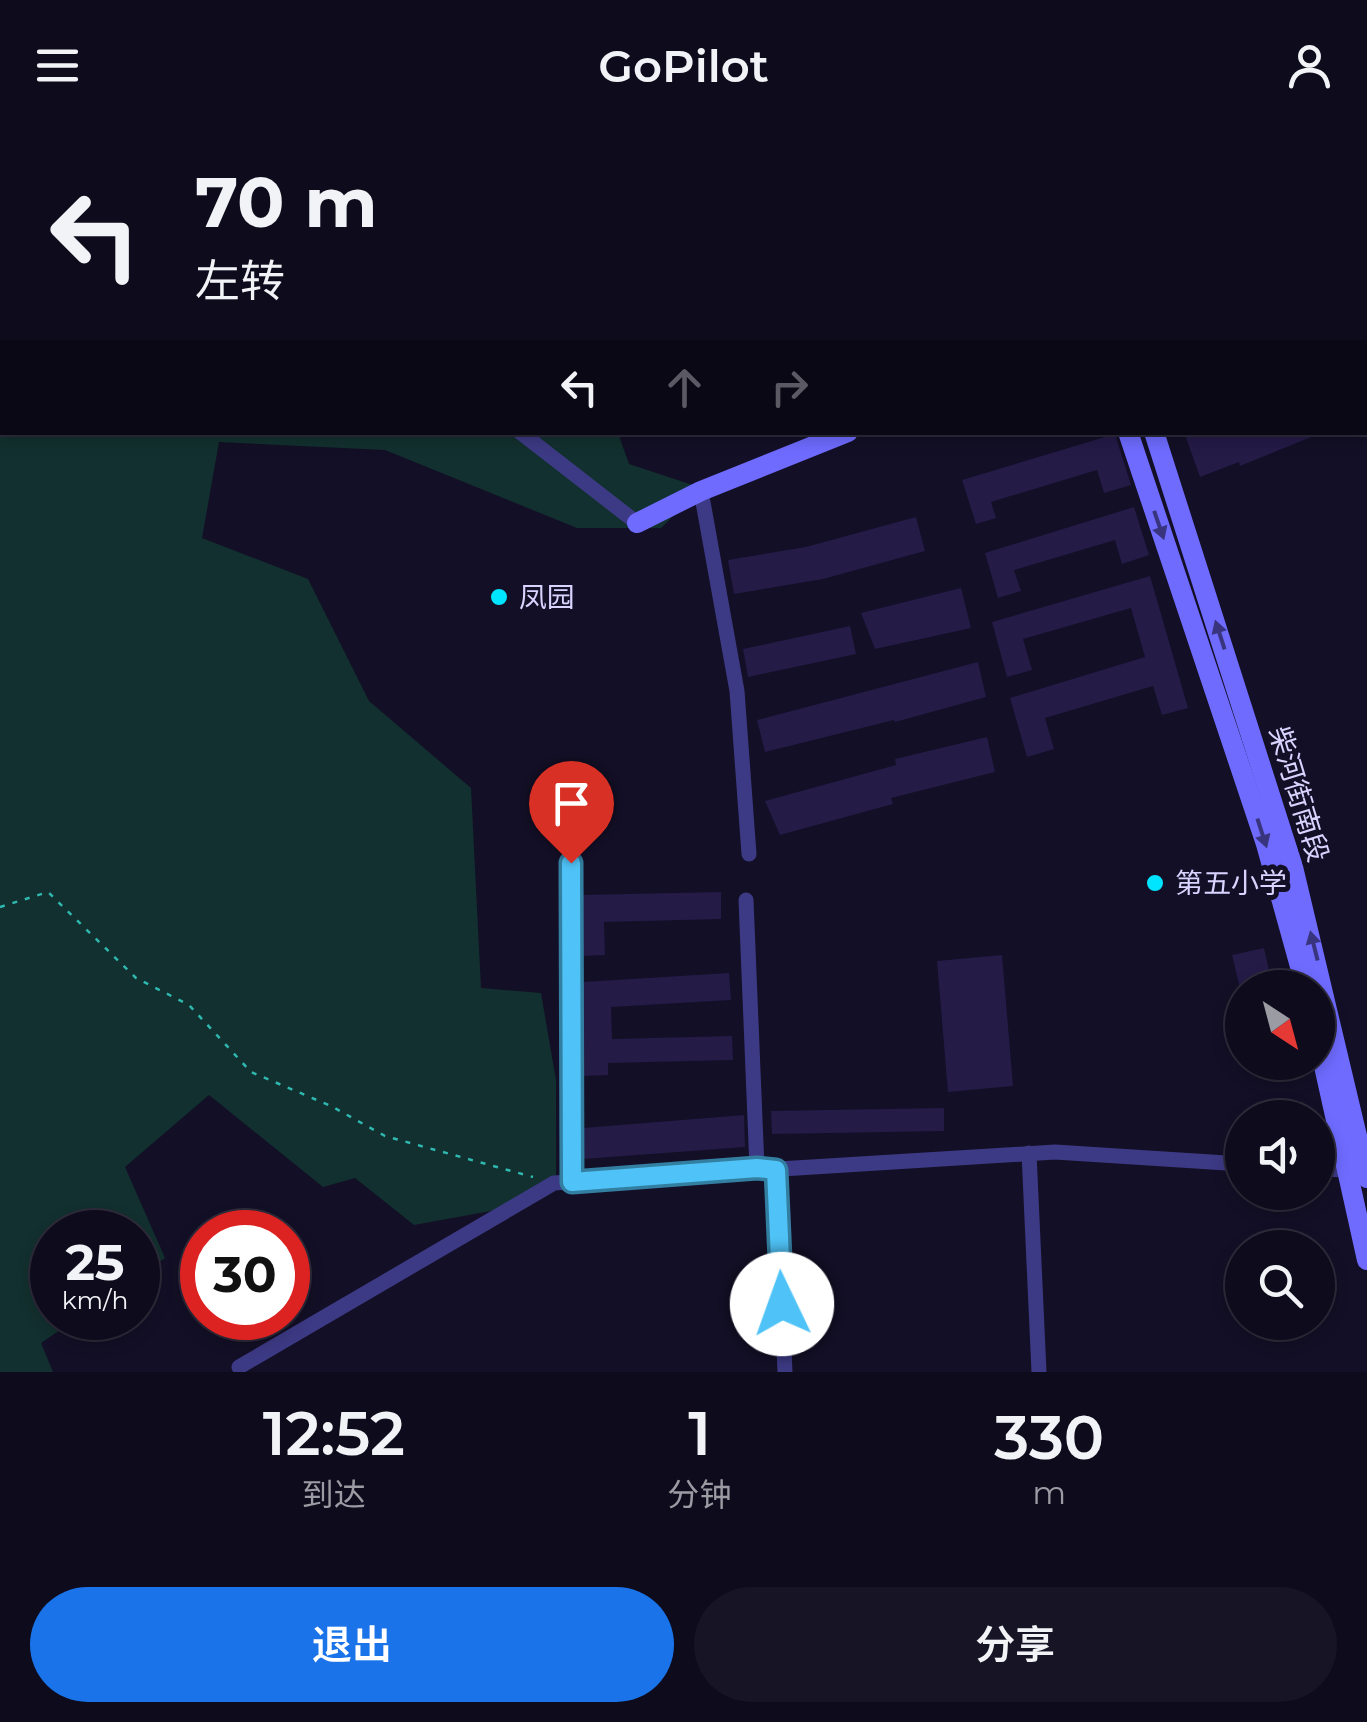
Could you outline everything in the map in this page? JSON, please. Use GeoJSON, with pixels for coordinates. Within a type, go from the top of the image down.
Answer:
{"type":"FeatureCollection","features":[{"type":"Feature","properties":{"kind":"main road"},"geometry":{"type":"LineString","coordinates":[[637,523],[700,490],[840,435]]}},
{"type":"Feature","properties":{"kind":"main road","name":"柴河街南段"},"geometry":{"type":"LineString","coordinates":[[1129,435],[1266,844],[1301,970]]}},
{"type":"Feature","properties":{"kind":"main road","name":"柴河街南段"},"geometry":{"type":"LineString","coordinates":[[1155,435],[1294,867],[1358,1174],[1367,1260]]}},
{"type":"Feature","properties":{"kind":"main road","name":"柴河街南段"},"geometry":{"type":"LineString","coordinates":[[1330,1080],[1358,1174]]}},
{"type":"Feature","properties":{"kind":"street"},"geometry":{"type":"LineString","coordinates":[[524,435],[637,523]]}},
{"type":"Feature","properties":{"kind":"street"},"geometry":{"type":"LineString","coordinates":[[700,490],[737,692],[749,854]]}},
{"type":"Feature","properties":{"kind":"street"},"geometry":{"type":"LineString","coordinates":[[571,863],[572,1182]]}},
{"type":"Feature","properties":{"kind":"street"},"geometry":{"type":"LineString","coordinates":[[746,900],[757,1168]]}},
{"type":"Feature","properties":{"kind":"street"},"geometry":{"type":"LineString","coordinates":[[248,1372],[240,1367],[554,1183],[1054,1152],[1225,1163]]}},
{"type":"Feature","properties":{"kind":"street"},"geometry":{"type":"LineString","coordinates":[[1029,1154],[1038,1372]]}},
{"type":"Feature","properties":{"kind":"street"},"geometry":{"type":"LineString","coordinates":[[776,1170],[785,1372]]}},
{"type":"Feature","properties":{"kind":"path"},"geometry":{"type":"LineString","coordinates":[[0,908],[48,892],[136,978],[189,1005],[251,1072],[331,1106],[384,1136],[554,1183]]}},
{"type":"Feature","properties":{"kind":"green space"},"geometry":{"type":"Polygon","coordinates":[[[0,435],[619,435],[629,464],[702,488],[661,528],[577,528],[385,450],[219,442],[202,538],[308,579],[369,701],[471,788],[481,988],[541,993],[556,1080],[556,1179],[491,1211],[414,1225],[355,1178],[323,1187],[209,1095],[125,1167],[144,1210],[30,1210],[30,1340],[45,1340],[41,1343],[53,1372],[0,1372],[0,435]]]}},
{"type":"Feature","properties":{"kind":"building"},"geometry":{"type":"Polygon","coordinates":[[[1115,435],[1131,485],[1104,493],[1097,470],[991,502],[996,518],[976,524],[962,480],[1115,435]]]}},
{"type":"Feature","properties":{"kind":"building"},"geometry":{"type":"Polygon","coordinates":[[[1185,435],[1316,435],[1240,466],[1239,462],[1200,477],[1185,435]]]}},
{"type":"Feature","properties":{"kind":"building"},"geometry":{"type":"Polygon","coordinates":[[[1134,507],[1149,555],[1122,564],[1115,540],[1014,570],[1021,591],[998,598],[985,553],[1134,507]]]}},
{"type":"Feature","properties":{"kind":"building"},"geometry":{"type":"Polygon","coordinates":[[[916,517],[925,551],[823,579],[734,594],[728,560],[806,547],[916,517]]]}},
{"type":"Feature","properties":{"kind":"building"},"geometry":{"type":"Polygon","coordinates":[[[1150,576],[1188,708],[1162,715],[1153,686],[1045,718],[1054,749],[1027,757],[1010,698],[1145,657],[1131,608],[1023,639],[1032,670],[1007,677],[992,622],[1150,576]]]}},
{"type":"Feature","properties":{"kind":"building"},"geometry":{"type":"Polygon","coordinates":[[[961,588],[971,628],[875,649],[861,613],[961,588]]]}},
{"type":"Feature","properties":{"kind":"building"},"geometry":{"type":"Polygon","coordinates":[[[850,626],[856,654],[748,677],[743,649],[850,626]]]}},
{"type":"Feature","properties":{"kind":"building"},"geometry":{"type":"Polygon","coordinates":[[[978,662],[986,697],[765,752],[757,720],[978,662]]]}},
{"type":"Feature","properties":{"kind":"building"},"geometry":{"type":"Polygon","coordinates":[[[987,737],[995,772],[891,798],[893,804],[780,835],[765,801],[896,765],[895,759],[987,737]]]}},
{"type":"Feature","properties":{"kind":"building"},"geometry":{"type":"Polygon","coordinates":[[[721,892],[721,919],[604,922],[605,955],[583,956],[582,895],[721,892]]]}},
{"type":"Feature","properties":{"kind":"building"},"geometry":{"type":"Polygon","coordinates":[[[1264,948],[1269,970],[1236,970],[1232,955],[1264,948]]]}},
{"type":"Feature","properties":{"kind":"building"},"geometry":{"type":"Polygon","coordinates":[[[1002,955],[1013,1086],[948,1092],[937,961],[1002,955]]]}},
{"type":"Feature","properties":{"kind":"building"},"geometry":{"type":"Polygon","coordinates":[[[729,973],[731,1000],[611,1007],[612,1039],[732,1036],[733,1060],[608,1063],[608,1075],[583,1076],[583,982],[729,973]]]}},
{"type":"Feature","properties":{"kind":"building"},"geometry":{"type":"Polygon","coordinates":[[[944,1108],[944,1131],[772,1134],[771,1111],[944,1108]]]}},
{"type":"Feature","properties":{"kind":"building"},"geometry":{"type":"Polygon","coordinates":[[[744,1115],[745,1147],[583,1159],[583,1128],[744,1115]]]}},
{"type":"Feature","properties":{"kind":"place","name":"凤园"},"geometry":{"type":"Point","coordinates":[499,597]}},
{"type":"Feature","properties":{"kind":"place","name":"第五小学"},"geometry":{"type":"Point","coordinates":[1155,883]}},
{"type":"Feature","properties":{"kind":"route"},"geometry":{"type":"LineString","coordinates":[[571,863],[572,1182],[757,1168],[776,1170],[782,1304]]}}]}
